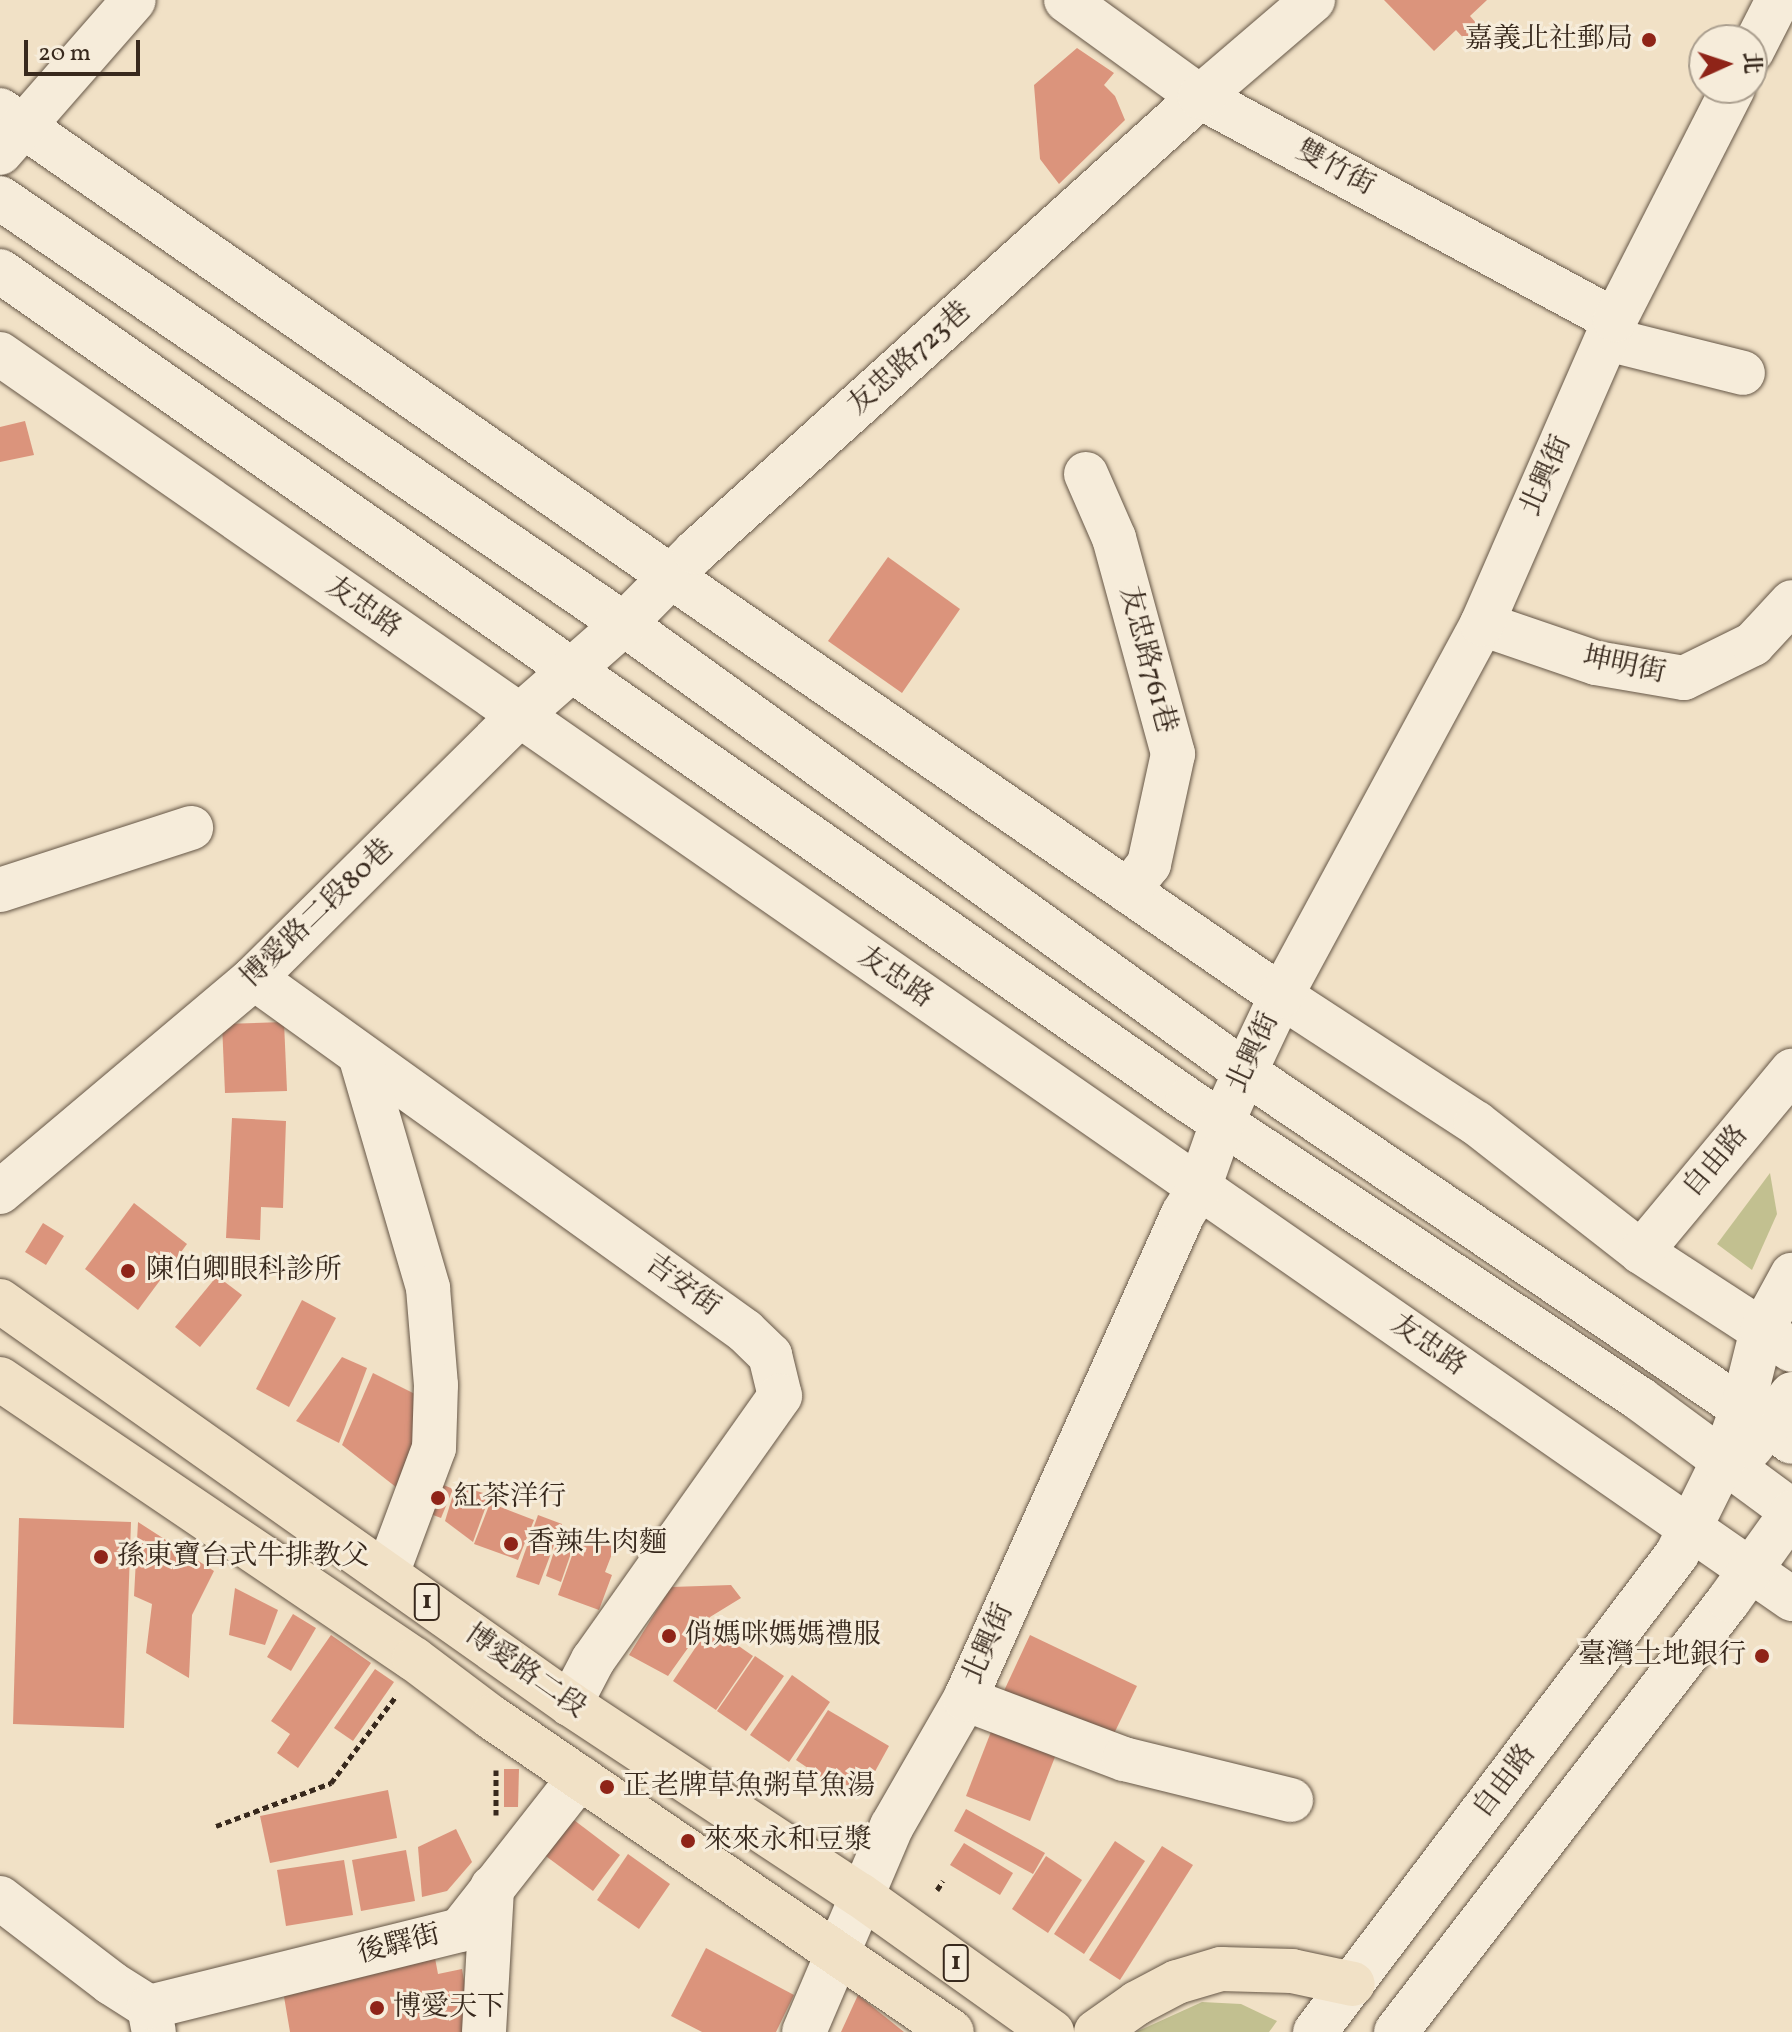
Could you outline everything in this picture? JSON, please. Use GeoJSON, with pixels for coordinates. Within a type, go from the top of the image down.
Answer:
{"type":"FeatureCollection","features":[{"type":"Feature","properties":{"kind":"main road","name":"博愛路二段"},"geometry":{"type":"LineString","coordinates":[[0,1301],[570,1704],[860,1895]]}},
{"type":"Feature","properties":{"kind":"main road","name":"博愛路二段"},"geometry":{"type":"LineString","coordinates":[[0,1379],[414,1659],[491,1717],[836,1955]]}},
{"type":"Feature","properties":{"kind":"main road","name":"1"},"geometry":{"type":"LineString","coordinates":[[860,1895],[1052,2032]]}},
{"type":"Feature","properties":{"kind":"main road","name":"1"},"geometry":{"type":"LineString","coordinates":[[836,1955],[952,2032]]}},
{"type":"Feature","properties":{"kind":"main road"},"geometry":{"type":"LineString","coordinates":[[1096,2032],[1137,2003],[1177,1982],[1221,1969],[1292,1971],[1353,1984]]}},
{"type":"Feature","properties":{"kind":"street"},"geometry":{"type":"LineString","coordinates":[[134,0],[7,129],[673,578],[1281,996],[1476,1123],[1641,1252],[1777,1340]]}},
{"type":"Feature","properties":{"kind":"street","name":"雙竹街"},"geometry":{"type":"LineString","coordinates":[[1066,0],[1200,97],[1611,330],[1743,373]]}},
{"type":"Feature","properties":{"kind":"street","name":"友忠路723巷"},"geometry":{"type":"LineString","coordinates":[[624,624],[673,578],[695,552],[1200,97],[1313,0]]}},
{"type":"Feature","properties":{"kind":"street"},"geometry":{"type":"LineString","coordinates":[[1766,24],[1778,0]]}},
{"type":"Feature","properties":{"kind":"street","name":"北興街"},"geometry":{"type":"LineString","coordinates":[[804,2032],[892,1826],[965,1699],[1183,1214],[1199,1188],[1222,1123],[1281,996],[1482,624],[1611,330],[1725,104]]}},
{"type":"Feature","properties":{"kind":"street"},"geometry":{"type":"LineString","coordinates":[[0,198],[624,624],[1245,1072],[1774,1416]]}},
{"type":"Feature","properties":{"kind":"street"},"geometry":{"type":"LineString","coordinates":[[0,271],[1222,1123],[1640,1399],[1792,1512],[1403,2029]]}},
{"type":"Feature","properties":{"kind":"street","name":"友忠路"},"geometry":{"type":"LineString","coordinates":[[0,354],[518,717],[1792,1599]]}},
{"type":"Feature","properties":{"kind":"street","name":"友忠路761巷"},"geometry":{"type":"LineString","coordinates":[[1086,474],[1114,538],[1173,754],[1149,864],[1128,891]]}},
{"type":"Feature","properties":{"kind":"street","name":"坤明街"},"geometry":{"type":"LineString","coordinates":[[1482,624],[1596,663],[1684,678],[1753,644],[1792,602]]}},
{"type":"Feature","properties":{"kind":"street","name":"博愛路二段80巷"},"geometry":{"type":"LineString","coordinates":[[0,1192],[254,978],[518,717],[624,624]]}},
{"type":"Feature","properties":{"kind":"street"},"geometry":{"type":"LineString","coordinates":[[0,890],[191,828]]}},
{"type":"Feature","properties":{"kind":"street","name":"吉安街"},"geometry":{"type":"LineString","coordinates":[[254,978],[745,1331],[770,1355],[780,1396],[593,1660],[570,1704]]}},
{"type":"Feature","properties":{"kind":"street"},"geometry":{"type":"LineString","coordinates":[[360,1055],[428,1288],[436,1385],[434,1448],[387,1574]]}},
{"type":"Feature","properties":{"kind":"street","name":"自由路"},"geometry":{"type":"LineString","coordinates":[[1641,1252],[1792,1071]]}},
{"type":"Feature","properties":{"kind":"street","name":"自由路"},"geometry":{"type":"LineString","coordinates":[[1315,2032],[1677,1554],[1729,1465],[1774,1416],[1777,1340],[1792,1275]]}},
{"type":"Feature","properties":{"kind":"street"},"geometry":{"type":"LineString","coordinates":[[1751,1570],[1792,1532]]}},
{"type":"Feature","properties":{"kind":"street"},"geometry":{"type":"LineString","coordinates":[[965,1699],[1124,1759],[1291,1800]]}},
{"type":"Feature","properties":{"kind":"street","name":"後驛街"},"geometry":{"type":"LineString","coordinates":[[0,1898],[18,1922],[111,1983],[152,2019],[460,1930],[580,1777]]}},
{"type":"Feature","properties":{"kind":"street"},"geometry":{"type":"LineString","coordinates":[[484,2032],[492,1887]]}},
{"type":"Feature","properties":{"kind":"path"},"geometry":{"type":"LineString","coordinates":[[216,1826],[331,1783],[402,1687],[414,1659]]}},
{"type":"Feature","properties":{"kind":"path"},"geometry":{"type":"LineString","coordinates":[[491,1717],[498,1789],[492,1887]]}},
{"type":"Feature","properties":{"kind":"path"},"geometry":{"type":"LineString","coordinates":[[937,1890],[943,1881]]}},
{"type":"Feature","properties":{"kind":"shaded area"},"geometry":{"type":"Polygon","coordinates":[[[1770,1173],[1777,1214],[1752,1270],[1717,1244],[1770,1173]]]}},
{"type":"Feature","properties":{"kind":"shaded area"},"geometry":{"type":"Polygon","coordinates":[[[1202,2002],[1241,2004],[1277,2021],[1269,2032],[1136,2032],[1202,2002]]]}},
{"type":"Feature","properties":{"kind":"building"},"geometry":{"type":"Polygon","coordinates":[[[1384,0],[1487,0],[1470,16],[1483,31],[1469,44],[1456,30],[1434,51],[1384,0]]]}},
{"type":"Feature","properties":{"kind":"building"},"geometry":{"type":"Polygon","coordinates":[[[1077,48],[1114,73],[1104,85],[1115,96],[1125,120],[1059,184],[1040,159],[1034,85],[1077,48]]]}},
{"type":"Feature","properties":{"kind":"building"},"geometry":{"type":"Polygon","coordinates":[[[25,421],[34,455],[0,462],[0,427],[25,421]]]}},
{"type":"Feature","properties":{"kind":"building"},"geometry":{"type":"Polygon","coordinates":[[[888,557],[960,609],[902,693],[828,641],[888,557]]]}},
{"type":"Feature","properties":{"kind":"building"},"geometry":{"type":"Polygon","coordinates":[[[284,1022],[287,1091],[225,1093],[222,1024],[284,1022]]]}},
{"type":"Feature","properties":{"kind":"building"},"geometry":{"type":"Polygon","coordinates":[[[232,1118],[286,1121],[283,1208],[261,1207],[260,1240],[226,1238],[232,1118]]]}},
{"type":"Feature","properties":{"kind":"building"},"geometry":{"type":"Polygon","coordinates":[[[134,1203],[187,1244],[138,1310],[85,1269],[134,1203]]]}},
{"type":"Feature","properties":{"kind":"building"},"geometry":{"type":"Polygon","coordinates":[[[43,1223],[64,1236],[46,1265],[25,1252],[43,1223]]]}},
{"type":"Feature","properties":{"kind":"building"},"geometry":{"type":"Polygon","coordinates":[[[217,1276],[242,1295],[200,1347],[175,1327],[217,1276]]]}},
{"type":"Feature","properties":{"kind":"building"},"geometry":{"type":"Polygon","coordinates":[[[302,1300],[336,1318],[289,1407],[256,1389],[302,1300]]]}},
{"type":"Feature","properties":{"kind":"building"},"geometry":{"type":"Polygon","coordinates":[[[342,1357],[367,1368],[339,1443],[296,1421],[342,1357]]]}},
{"type":"Feature","properties":{"kind":"building"},"geometry":{"type":"Polygon","coordinates":[[[373,1373],[427,1400],[410,1498],[342,1445],[373,1373]]]}},
{"type":"Feature","properties":{"kind":"building"},"geometry":{"type":"Polygon","coordinates":[[[432,1480],[453,1489],[441,1518],[420,1510],[432,1480]]]}},
{"type":"Feature","properties":{"kind":"building"},"geometry":{"type":"Polygon","coordinates":[[[456,1485],[490,1495],[473,1542],[445,1521],[456,1485]]]}},
{"type":"Feature","properties":{"kind":"building"},"geometry":{"type":"Polygon","coordinates":[[[490,1503],[534,1520],[518,1560],[474,1544],[490,1503]]]}},
{"type":"Feature","properties":{"kind":"building"},"geometry":{"type":"Polygon","coordinates":[[[538,1515],[562,1524],[539,1585],[516,1577],[538,1515]]]}},
{"type":"Feature","properties":{"kind":"building"},"geometry":{"type":"Polygon","coordinates":[[[19,1518],[131,1522],[124,1728],[13,1724],[19,1518]]]}},
{"type":"Feature","properties":{"kind":"building"},"geometry":{"type":"Polygon","coordinates":[[[138,1522],[214,1571],[192,1615],[189,1678],[146,1653],[152,1604],[134,1596],[138,1522]]]}},
{"type":"Feature","properties":{"kind":"building"},"geometry":{"type":"Polygon","coordinates":[[[562,1527],[578,1533],[561,1582],[546,1576],[562,1527]]]}},
{"type":"Feature","properties":{"kind":"building"},"geometry":{"type":"Polygon","coordinates":[[[580,1533],[615,1546],[605,1572],[612,1575],[599,1610],[558,1595],[580,1533]]]}},
{"type":"Feature","properties":{"kind":"building","name":"俏媽咪媽媽禮服"},"geometry":{"type":"Polygon","coordinates":[[[731,1585],[741,1598],[710,1617],[668,1676],[629,1655],[671,1587],[731,1585]]]}},
{"type":"Feature","properties":{"kind":"building"},"geometry":{"type":"Polygon","coordinates":[[[235,1588],[278,1610],[265,1645],[229,1635],[235,1588]]]}},
{"type":"Feature","properties":{"kind":"building"},"geometry":{"type":"Polygon","coordinates":[[[293,1614],[316,1628],[291,1671],[267,1657],[293,1614]]]}},
{"type":"Feature","properties":{"kind":"building"},"geometry":{"type":"Polygon","coordinates":[[[710,1626],[753,1656],[716,1710],[673,1681],[710,1626]]]}},
{"type":"Feature","properties":{"kind":"building"},"geometry":{"type":"Polygon","coordinates":[[[331,1635],[371,1663],[298,1768],[277,1753],[290,1734],[271,1721],[331,1635]]]}},
{"type":"Feature","properties":{"kind":"building"},"geometry":{"type":"Polygon","coordinates":[[[1030,1635],[1137,1686],[1109,1744],[1003,1693],[1030,1635]]]}},
{"type":"Feature","properties":{"kind":"building"},"geometry":{"type":"Polygon","coordinates":[[[755,1656],[784,1676],[746,1731],[717,1711],[755,1656]]]}},
{"type":"Feature","properties":{"kind":"building"},"geometry":{"type":"Polygon","coordinates":[[[375,1669],[394,1682],[353,1741],[334,1728],[375,1669]]]}},
{"type":"Feature","properties":{"kind":"building"},"geometry":{"type":"Polygon","coordinates":[[[792,1675],[830,1702],[789,1762],[750,1735],[792,1675]]]}},
{"type":"Feature","properties":{"kind":"building"},"geometry":{"type":"Polygon","coordinates":[[[828,1710],[889,1746],[867,1786],[839,1789],[796,1760],[828,1710]]]}},
{"type":"Feature","properties":{"kind":"building"},"geometry":{"type":"Polygon","coordinates":[[[996,1719],[1060,1744],[1030,1821],[966,1796],[996,1719]]]}},
{"type":"Feature","properties":{"kind":"building"},"geometry":{"type":"Polygon","coordinates":[[[504,1769],[519,1769],[518,1807],[504,1807],[504,1769]]]}},
{"type":"Feature","properties":{"kind":"building"},"geometry":{"type":"Polygon","coordinates":[[[388,1790],[397,1838],[270,1863],[260,1816],[388,1790]]]}},
{"type":"Feature","properties":{"kind":"building"},"geometry":{"type":"Polygon","coordinates":[[[966,1809],[1045,1853],[1033,1874],[954,1831],[966,1809]]]}},
{"type":"Feature","properties":{"kind":"building"},"geometry":{"type":"Polygon","coordinates":[[[570,1817],[620,1855],[593,1891],[543,1854],[570,1817]]]}},
{"type":"Feature","properties":{"kind":"building"},"geometry":{"type":"Polygon","coordinates":[[[456,1829],[472,1862],[447,1891],[422,1897],[418,1847],[456,1829]]]}},
{"type":"Feature","properties":{"kind":"building"},"geometry":{"type":"Polygon","coordinates":[[[1115,1841],[1145,1861],[1084,1954],[1054,1934],[1115,1841]]]}},
{"type":"Feature","properties":{"kind":"building"},"geometry":{"type":"Polygon","coordinates":[[[964,1843],[1013,1873],[1000,1895],[950,1865],[964,1843]]]}},
{"type":"Feature","properties":{"kind":"building"},"geometry":{"type":"Polygon","coordinates":[[[1162,1846],[1193,1865],[1120,1980],[1089,1960],[1162,1846]]]}},
{"type":"Feature","properties":{"kind":"building"},"geometry":{"type":"Polygon","coordinates":[[[406,1850],[415,1901],[361,1911],[352,1860],[406,1850]]]}},
{"type":"Feature","properties":{"kind":"building"},"geometry":{"type":"Polygon","coordinates":[[[628,1854],[670,1884],[639,1929],[597,1900],[628,1854]]]}},
{"type":"Feature","properties":{"kind":"building"},"geometry":{"type":"Polygon","coordinates":[[[1046,1856],[1082,1880],[1048,1933],[1012,1909],[1046,1856]]]}},
{"type":"Feature","properties":{"kind":"building"},"geometry":{"type":"Polygon","coordinates":[[[344,1860],[353,1915],[286,1926],[277,1870],[344,1860]]]}},
{"type":"Feature","properties":{"kind":"building"},"geometry":{"type":"Polygon","coordinates":[[[706,1948],[794,1995],[776,2032],[702,2032],[671,2016],[706,1948]]]}},
{"type":"Feature","properties":{"kind":"building","name":"博愛天下"},"geometry":{"type":"Polygon","coordinates":[[[435,1958],[438,1974],[462,1969],[473,2032],[290,2032],[282,1985],[435,1958]]]}},
{"type":"Feature","properties":{"kind":"building"},"geometry":{"type":"Polygon","coordinates":[[[858,1995],[904,2032],[841,2032],[858,1995]]]}},
{"type":"Feature","properties":{"kind":"place","name":"嘉義北社郵局"},"geometry":{"type":"Point","coordinates":[1649,40]}},
{"type":"Feature","properties":{"kind":"place","name":"陳伯卿眼科診所"},"geometry":{"type":"Point","coordinates":[128,1271]}},
{"type":"Feature","properties":{"kind":"place","name":"紅茶洋行"},"geometry":{"type":"Point","coordinates":[438,1498]}},
{"type":"Feature","properties":{"kind":"place","name":"香辣牛肉麵"},"geometry":{"type":"Point","coordinates":[511,1544]}},
{"type":"Feature","properties":{"kind":"place","name":"孫東寶台式牛排教父"},"geometry":{"type":"Point","coordinates":[101,1557]}},
{"type":"Feature","properties":{"kind":"place","name":"俏媽咪媽媽禮服"},"geometry":{"type":"Point","coordinates":[669,1636]}},
{"type":"Feature","properties":{"kind":"place","name":"臺灣土地銀行"},"geometry":{"type":"Point","coordinates":[1762,1656]}},
{"type":"Feature","properties":{"kind":"place","name":"正老牌草魚粥草魚湯"},"geometry":{"type":"Point","coordinates":[607,1787]}},
{"type":"Feature","properties":{"kind":"place","name":"來來永和豆漿"},"geometry":{"type":"Point","coordinates":[688,1841]}},
{"type":"Feature","properties":{"kind":"place","name":"博愛天下"},"geometry":{"type":"Point","coordinates":[377,2008]}}]}
